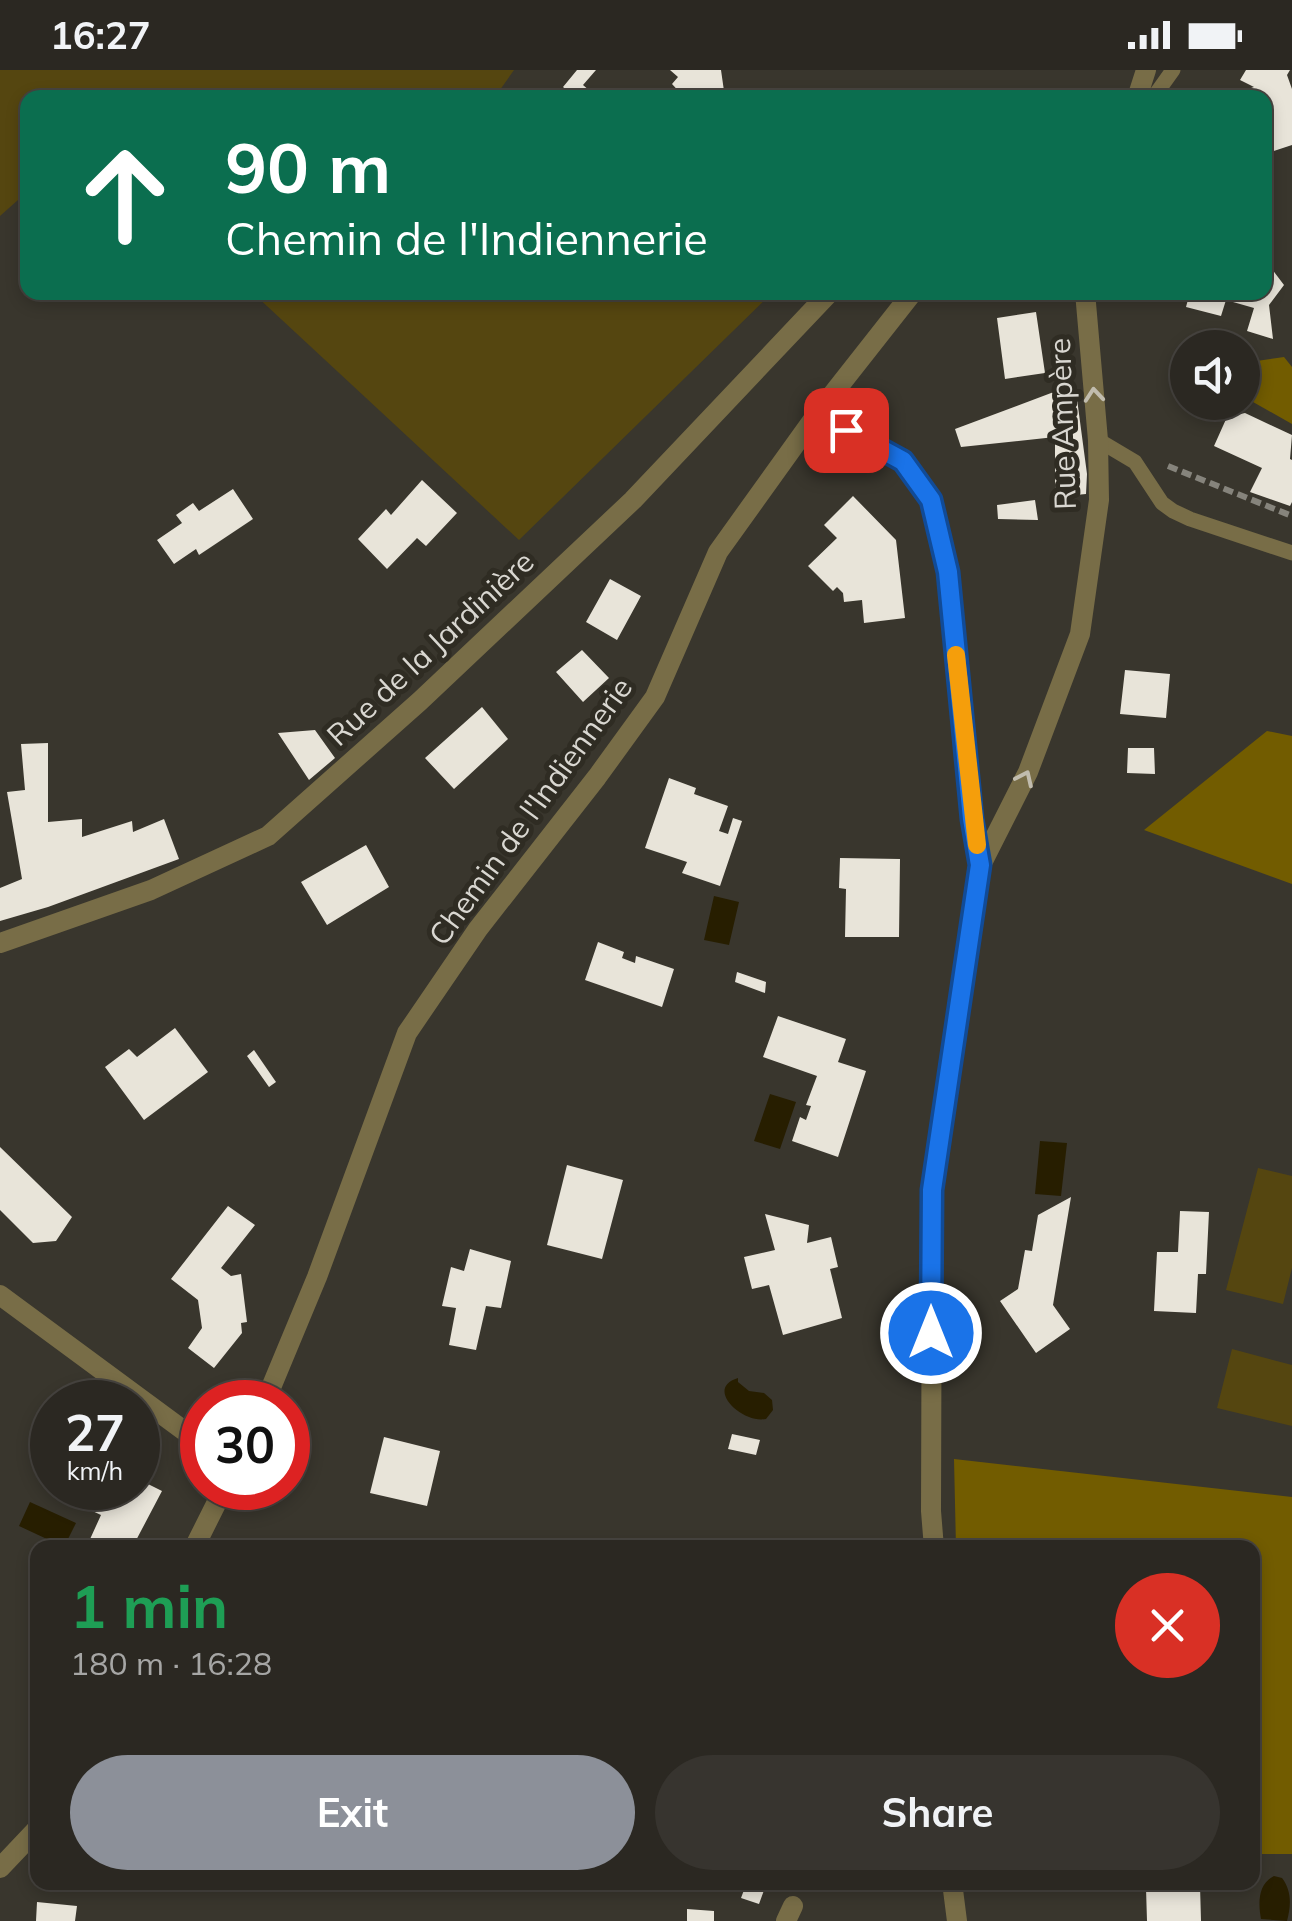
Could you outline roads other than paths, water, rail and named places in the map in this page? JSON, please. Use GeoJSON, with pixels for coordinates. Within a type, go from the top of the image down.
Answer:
{"type":"FeatureCollection","features":[{"type":"Feature","properties":{"kind":"street","name":"Rue de la Jardinière"},"geometry":{"type":"LineString","coordinates":[[0,943],[151,890],[268,836],[420,701],[633,500],[822,300]]}},
{"type":"Feature","properties":{"kind":"street","name":"Chemin de l'Indiennerie"},"geometry":{"type":"LineString","coordinates":[[273,1380],[317,1276],[407,1033],[478,928],[597,778],[655,697],[718,552],[817,414],[908,300]]}},
{"type":"Feature","properties":{"kind":"street","name":"Rue Ampère"},"geometry":{"type":"LineString","coordinates":[[933,1540],[932,1190],[980,865],[1028,772],[1080,634],[1099,500],[1086,300]]}},
{"type":"Feature","properties":{"kind":"street"},"geometry":{"type":"LineString","coordinates":[[817,414],[903,461],[931,500],[948,572],[980,865]]}},
{"type":"Feature","properties":{"kind":"street"},"geometry":{"type":"LineString","coordinates":[[0,1295],[180,1428]]}},
{"type":"Feature","properties":{"kind":"street"},"geometry":{"type":"LineString","coordinates":[[198,1540],[213,1510]]}},
{"type":"Feature","properties":{"kind":"street"},"geometry":{"type":"LineString","coordinates":[[0,1868],[30,1836]]}},
{"type":"Feature","properties":{"kind":"street"},"geometry":{"type":"LineString","coordinates":[[949,1890],[957,1921]]}},
{"type":"Feature","properties":{"kind":"lane"},"geometry":{"type":"LineString","coordinates":[[1098,440],[1135,462],[1162,502],[1173,511],[1292,553]]}}]}
